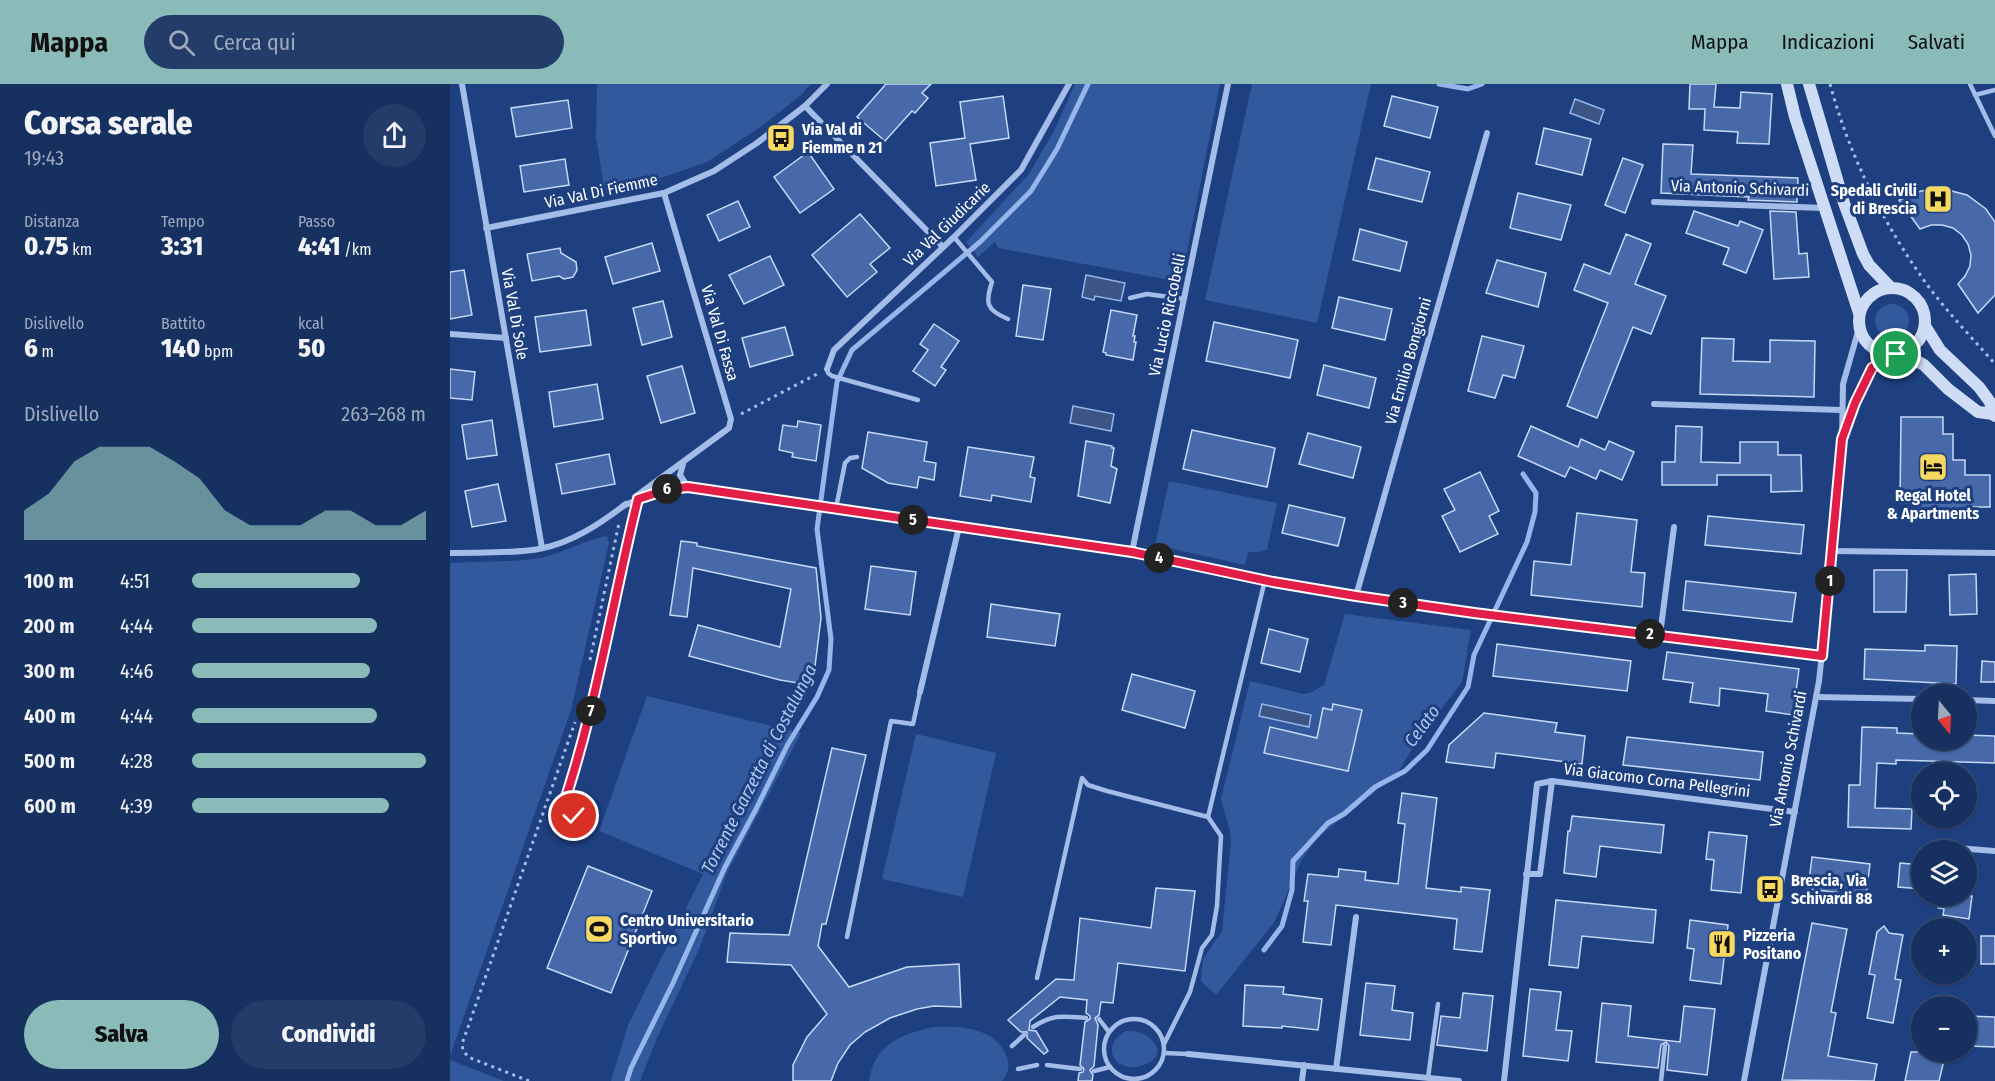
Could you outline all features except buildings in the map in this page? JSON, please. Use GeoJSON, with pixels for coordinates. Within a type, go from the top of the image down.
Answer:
{"type":"FeatureCollection","features":[{"type":"Feature","properties":{"kind":"street","name":"Via Val Di Sole"},"geometry":{"type":"LineString","coordinates":[[462,84],[542,548]]}},
{"type":"Feature","properties":{"kind":"street","name":"Via Val Di Fiemme"},"geometry":{"type":"LineString","coordinates":[[486,228],[664,192],[714,171],[757,143],[805,106],[826,84]]}},
{"type":"Feature","properties":{"kind":"street","name":"Via Val Giudicarie"},"geometry":{"type":"LineString","coordinates":[[827,369],[834,350],[954,237],[1021,170],[1069,84]]}},
{"type":"Feature","properties":{"kind":"street","name":"Via Lucio Riccobelli"},"geometry":{"type":"LineString","coordinates":[[1132,552],[1228,84]]}},
{"type":"Feature","properties":{"kind":"street","name":"Via Antonio Schivardi"},"geometry":{"type":"LineString","coordinates":[[1787,84],[1795,117],[1859,313]]}},
{"type":"Feature","properties":{"kind":"street"},"geometry":{"type":"LineString","coordinates":[[1809,84],[1844,203],[1863,254],[1891,288]]}},
{"type":"Feature","properties":{"kind":"street"},"geometry":{"type":"LineString","coordinates":[[805,106],[943,247]]}},
{"type":"Feature","properties":{"kind":"street","name":"Via Emilio Bongiorni"},"geometry":{"type":"LineString","coordinates":[[1356,596],[1487,133]]}},
{"type":"Feature","properties":{"kind":"street","name":"Via Val Di Fassa"},"geometry":{"type":"LineString","coordinates":[[450,553],[542,548],[577,535],[599,524],[729,428],[731,419],[664,192]]}},
{"type":"Feature","properties":{"kind":"street","name":"Via Antonio Schivardi"},"geometry":{"type":"LineString","coordinates":[[1654,202],[1824,208]]}},
{"type":"Feature","properties":{"kind":"street"},"geometry":{"type":"LineString","coordinates":[[1896,354],[1909,349],[1920,339],[1925,326],[1925,317],[1919,302],[1907,291],[1891,288],[1877,291],[1865,300],[1859,313],[1861,335],[1870,346],[1882,353],[1896,354],[1924,365],[1948,389],[1978,412],[1994,415],[1990,402],[1979,387],[1940,350],[1925,326]]}},
{"type":"Feature","properties":{"kind":"street","name":"Via Antonio Schivardi"},"geometry":{"type":"LineString","coordinates":[[1744,1081],[1816,698],[1833,551],[1842,439],[1843,384],[1859,328]]}},
{"type":"Feature","properties":{"kind":"street"},"geometry":{"type":"LineString","coordinates":[[450,334],[506,338]]}},
{"type":"Feature","properties":{"kind":"street","name":"Via Antonio Schivardi"},"geometry":{"type":"LineString","coordinates":[[1842,439],[1863,383],[1872,368],[1896,354]]}},
{"type":"Feature","properties":{"kind":"street"},"geometry":{"type":"LineString","coordinates":[[1654,404],[1841,410]]}},
{"type":"Feature","properties":{"kind":"street"},"geometry":{"type":"LineString","coordinates":[[684,461],[680,475],[688,487]]}},
{"type":"Feature","properties":{"kind":"street"},"geometry":{"type":"LineString","coordinates":[[623,506],[669,489],[688,487],[1132,552],[1265,580],[1356,596],[1504,617],[1822,656]]}},
{"type":"Feature","properties":{"kind":"street"},"geometry":{"type":"LineString","coordinates":[[920,692],[958,527]]}},
{"type":"Feature","properties":{"kind":"street"},"geometry":{"type":"LineString","coordinates":[[1660,635],[1674,527]]}},
{"type":"Feature","properties":{"kind":"street"},"geometry":{"type":"LineString","coordinates":[[1833,551],[1995,553]]}},
{"type":"Feature","properties":{"kind":"street"},"geometry":{"type":"LineString","coordinates":[[1816,698],[1911,699]]}},
{"type":"Feature","properties":{"kind":"street"},"geometry":{"type":"LineString","coordinates":[[1977,700],[1995,701]]}},
{"type":"Feature","properties":{"kind":"street","name":"Via Giacomo Corna Pellegrini"},"geometry":{"type":"LineString","coordinates":[[1504,1081],[1537,784],[1552,781],[1795,812]]}},
{"type":"Feature","properties":{"kind":"street","name":"Via Giacomo Corna Pellegrini"},"geometry":{"type":"LineString","coordinates":[[1526,874],[1540,874],[1552,781]]}},
{"type":"Feature","properties":{"kind":"street"},"geometry":{"type":"LineString","coordinates":[[1977,850],[1995,851]]}},
{"type":"Feature","properties":{"kind":"street"},"geometry":{"type":"LineString","coordinates":[[1336,1068],[1356,916]]}},
{"type":"Feature","properties":{"kind":"street"},"geometry":{"type":"LineString","coordinates":[[1188,1054],[1459,1081]]}},
{"type":"Feature","properties":{"kind":"street"},"geometry":{"type":"LineString","coordinates":[[1302,1081],[1304,1065]]}},
{"type":"Feature","properties":{"kind":"lane"},"geometry":{"type":"LineString","coordinates":[[1970,84],[1995,136]]}},
{"type":"Feature","properties":{"kind":"lane"},"geometry":{"type":"LineString","coordinates":[[1975,95],[1995,90]]}},
{"type":"Feature","properties":{"kind":"lane"},"geometry":{"type":"LineString","coordinates":[[954,237],[992,282],[987,298],[995,314],[1008,319]]}},
{"type":"Feature","properties":{"kind":"lane"},"geometry":{"type":"LineString","coordinates":[[1130,298],[1147,294],[1184,299]]}},
{"type":"Feature","properties":{"kind":"lane"},"geometry":{"type":"LineString","coordinates":[[827,369],[832,376],[918,400]]}},
{"type":"Feature","properties":{"kind":"lane"},"geometry":{"type":"LineString","coordinates":[[836,508],[845,463],[850,458],[857,457]]}},
{"type":"Feature","properties":{"kind":"lane"},"geometry":{"type":"LineString","coordinates":[[574,816],[561,812],[574,775],[590,712],[638,499]]}},
{"type":"Feature","properties":{"kind":"lane"},"geometry":{"type":"LineString","coordinates":[[1208,817],[1265,580]]}},
{"type":"Feature","properties":{"kind":"lane"},"geometry":{"type":"LineString","coordinates":[[847,937],[891,721],[913,724],[920,692]]}},
{"type":"Feature","properties":{"kind":"lane"},"geometry":{"type":"LineString","coordinates":[[1037,978],[1082,778],[1088,785],[1107,791],[1208,817],[1221,836],[1217,906],[1212,935],[1202,948],[1191,992],[1164,1044]]}},
{"type":"Feature","properties":{"kind":"lane"},"geometry":{"type":"LineString","coordinates":[[1428,1078],[1438,1004]]}},
{"type":"Feature","properties":{"kind":"lane"},"geometry":{"type":"LineString","coordinates":[[1033,1027],[1046,1019],[1060,1016],[1086,1018]]}},
{"type":"Feature","properties":{"kind":"lane"},"geometry":{"type":"LineString","coordinates":[[1099,1019],[1109,1032]]}},
{"type":"Feature","properties":{"kind":"lane"},"geometry":{"type":"LineString","coordinates":[[1145,1081],[1153,1073],[1161,1064],[1164,1044],[1160,1033],[1152,1024],[1141,1019],[1129,1019],[1118,1023],[1109,1032],[1105,1044],[1105,1056],[1110,1067],[1117,1074],[1126,1078],[1144,1077],[1153,1073]]}},
{"type":"Feature","properties":{"kind":"lane"},"geometry":{"type":"LineString","coordinates":[[1012,1046],[1024,1035]]}},
{"type":"Feature","properties":{"kind":"lane"},"geometry":{"type":"LineString","coordinates":[[1661,1081],[1665,1046]]}},
{"type":"Feature","properties":{"kind":"lane"},"geometry":{"type":"LineString","coordinates":[[1164,1053],[1188,1054]]}},
{"type":"Feature","properties":{"kind":"lane"},"geometry":{"type":"LineString","coordinates":[[1018,1069],[1037,1065]]}},
{"type":"Feature","properties":{"kind":"lane"},"geometry":{"type":"LineString","coordinates":[[1047,1065],[1080,1069]]}},
{"type":"Feature","properties":{"kind":"lane"},"geometry":{"type":"LineString","coordinates":[[1094,1071],[1110,1067]]}},
{"type":"Feature","properties":{"kind":"path"},"geometry":{"type":"LineString","coordinates":[[1830,84],[1846,135],[1886,220],[1932,292],[1995,364]]}},
{"type":"Feature","properties":{"kind":"path"},"geometry":{"type":"LineString","coordinates":[[740,415],[827,369]]}},
{"type":"Feature","properties":{"kind":"path"},"geometry":{"type":"LineString","coordinates":[[590,662],[615,536]]}},
{"type":"Feature","properties":{"kind":"path"},"geometry":{"type":"LineString","coordinates":[[529,1081],[468,1057],[462,1044],[576,718]]}},
{"type":"Feature","properties":{"kind":"shaded area"},"geometry":{"type":"Polygon","coordinates":[[[597,84],[811,84],[801,95],[759,128],[707,162],[649,182],[605,193],[596,137],[597,84]]]}},
{"type":"Feature","properties":{"kind":"shaded area"},"geometry":{"type":"Polygon","coordinates":[[[1075,84],[1220,84],[1181,282],[998,248],[995,242],[978,257],[966,242],[1029,174],[1055,129],[1075,84]]]}},
{"type":"Feature","properties":{"kind":"shaded area"},"geometry":{"type":"Polygon","coordinates":[[[1252,84],[1371,84],[1317,323],[1205,300],[1252,84]]]}},
{"type":"Feature","properties":{"kind":"shaded area"},"geometry":{"type":"Polygon","coordinates":[[[1575,99],[1604,110],[1599,124],[1570,113],[1575,99]]]}},
{"type":"Feature","properties":{"kind":"shaded area"},"geometry":{"type":"Polygon","coordinates":[[[1086,275],[1125,283],[1121,301],[1095,296],[1094,300],[1082,297],[1086,275]]]}},
{"type":"Feature","properties":{"kind":"shaded area"},"geometry":{"type":"Polygon","coordinates":[[[1892,304],[1904,309],[1909,321],[1904,333],[1892,338],[1880,333],[1875,321],[1880,309],[1892,304]]]}},
{"type":"Feature","properties":{"kind":"shaded area"},"geometry":{"type":"Polygon","coordinates":[[[1073,406],[1114,414],[1111,431],[1070,423],[1073,406]]]}},
{"type":"Feature","properties":{"kind":"shaded area"},"geometry":{"type":"Polygon","coordinates":[[[1169,481],[1277,503],[1267,550],[1248,552],[1245,565],[1155,545],[1169,481]]]}},
{"type":"Feature","properties":{"kind":"shaded area"},"geometry":{"type":"Polygon","coordinates":[[[607,536],[609,543],[571,710],[450,1056],[450,563],[529,560],[607,536]]]}},
{"type":"Feature","properties":{"kind":"shaded area"},"geometry":{"type":"Polygon","coordinates":[[[1345,614],[1471,630],[1462,682],[1417,741],[1397,774],[1317,838],[1302,859],[1275,921],[1216,995],[1201,981],[1203,959],[1222,931],[1231,840],[1221,799],[1250,681],[1304,694],[1324,685],[1345,614]]]}},
{"type":"Feature","properties":{"kind":"shaded area"},"geometry":{"type":"Polygon","coordinates":[[[647,696],[801,733],[726,875],[700,947],[657,1038],[640,1081],[611,1081],[628,1025],[703,874],[599,831],[647,696]]]}},
{"type":"Feature","properties":{"kind":"shaded area"},"geometry":{"type":"Polygon","coordinates":[[[1262,704],[1311,715],[1309,727],[1259,716],[1262,704]]]}},
{"type":"Feature","properties":{"kind":"shaded area"},"geometry":{"type":"Polygon","coordinates":[[[916,734],[996,753],[963,897],[882,879],[916,734]]]}},
{"type":"Feature","properties":{"kind":"shaded area"},"geometry":{"type":"Polygon","coordinates":[[[934,1027],[975,1030],[993,1039],[1001,1046],[1008,1062],[1008,1068],[1002,1081],[869,1081],[877,1058],[891,1043],[900,1037],[934,1027]]]}},
{"type":"Feature","properties":{"kind":"shaded area"},"geometry":{"type":"Polygon","coordinates":[[[1126,1031],[1141,1033],[1153,1041],[1158,1050],[1154,1059],[1136,1067],[1127,1067],[1115,1059],[1112,1052],[1113,1045],[1117,1038],[1126,1031]]]}},
{"type":"Feature","properties":{"kind":"shaded area"},"geometry":{"type":"Polygon","coordinates":[[[450,1060],[504,1081],[450,1081],[450,1060]]]}},
{"type":"Feature","properties":{"kind":"waterway","name":"Torrente Garzetta di Costalunga"},"geometry":{"type":"LineString","coordinates":[[627,1081],[725,867],[788,744],[817,697],[829,670],[831,639],[817,529],[837,382],[852,350],[980,242],[1031,191],[1057,149],[1088,84]]}},
{"type":"Feature","properties":{"kind":"waterway","name":"Torrente Garzetta di Costalunga"},"geometry":{"type":"LineString","coordinates":[[1439,84],[1468,89],[1482,84]]}},
{"type":"Feature","properties":{"kind":"waterway","name":"Celato"},"geometry":{"type":"LineString","coordinates":[[1264,950],[1282,926],[1292,890],[1293,861],[1328,823],[1344,814],[1375,787],[1405,771],[1427,750],[1468,687],[1474,655],[1527,542],[1535,512],[1536,493],[1523,474]]}},
{"type":"Feature","properties":{"kind":"place","name":"Via Val di Fiemme n 21"},"geometry":{"type":"Point","coordinates":[781,138]}},
{"type":"Feature","properties":{"kind":"place","name":"Spedali Civili di Brescia"},"geometry":{"type":"Point","coordinates":[1938,199]}},
{"type":"Feature","properties":{"kind":"place","name":"Regal Hotel & Apartments"},"geometry":{"type":"Point","coordinates":[1933,467]}},
{"type":"Feature","properties":{"kind":"place","name":"Brescia, Via Schivardi 88"},"geometry":{"type":"Point","coordinates":[1770,889]}},
{"type":"Feature","properties":{"kind":"place","name":"Centro Universitario Sportivo"},"geometry":{"type":"Point","coordinates":[599,929]}},
{"type":"Feature","properties":{"kind":"place","name":"Pizzeria Positano"},"geometry":{"type":"Point","coordinates":[1722,944]}},
{"type":"Feature","properties":{"kind":"route"},"geometry":{"type":"LineString","coordinates":[[574,816],[561,812],[574,775],[590,712],[628,536],[638,499],[655,492],[688,487],[770,498],[1132,552],[1273,582],[1356,596],[1822,656],[1842,439],[1863,383],[1872,368],[1890,355],[1896,354]]}}]}
